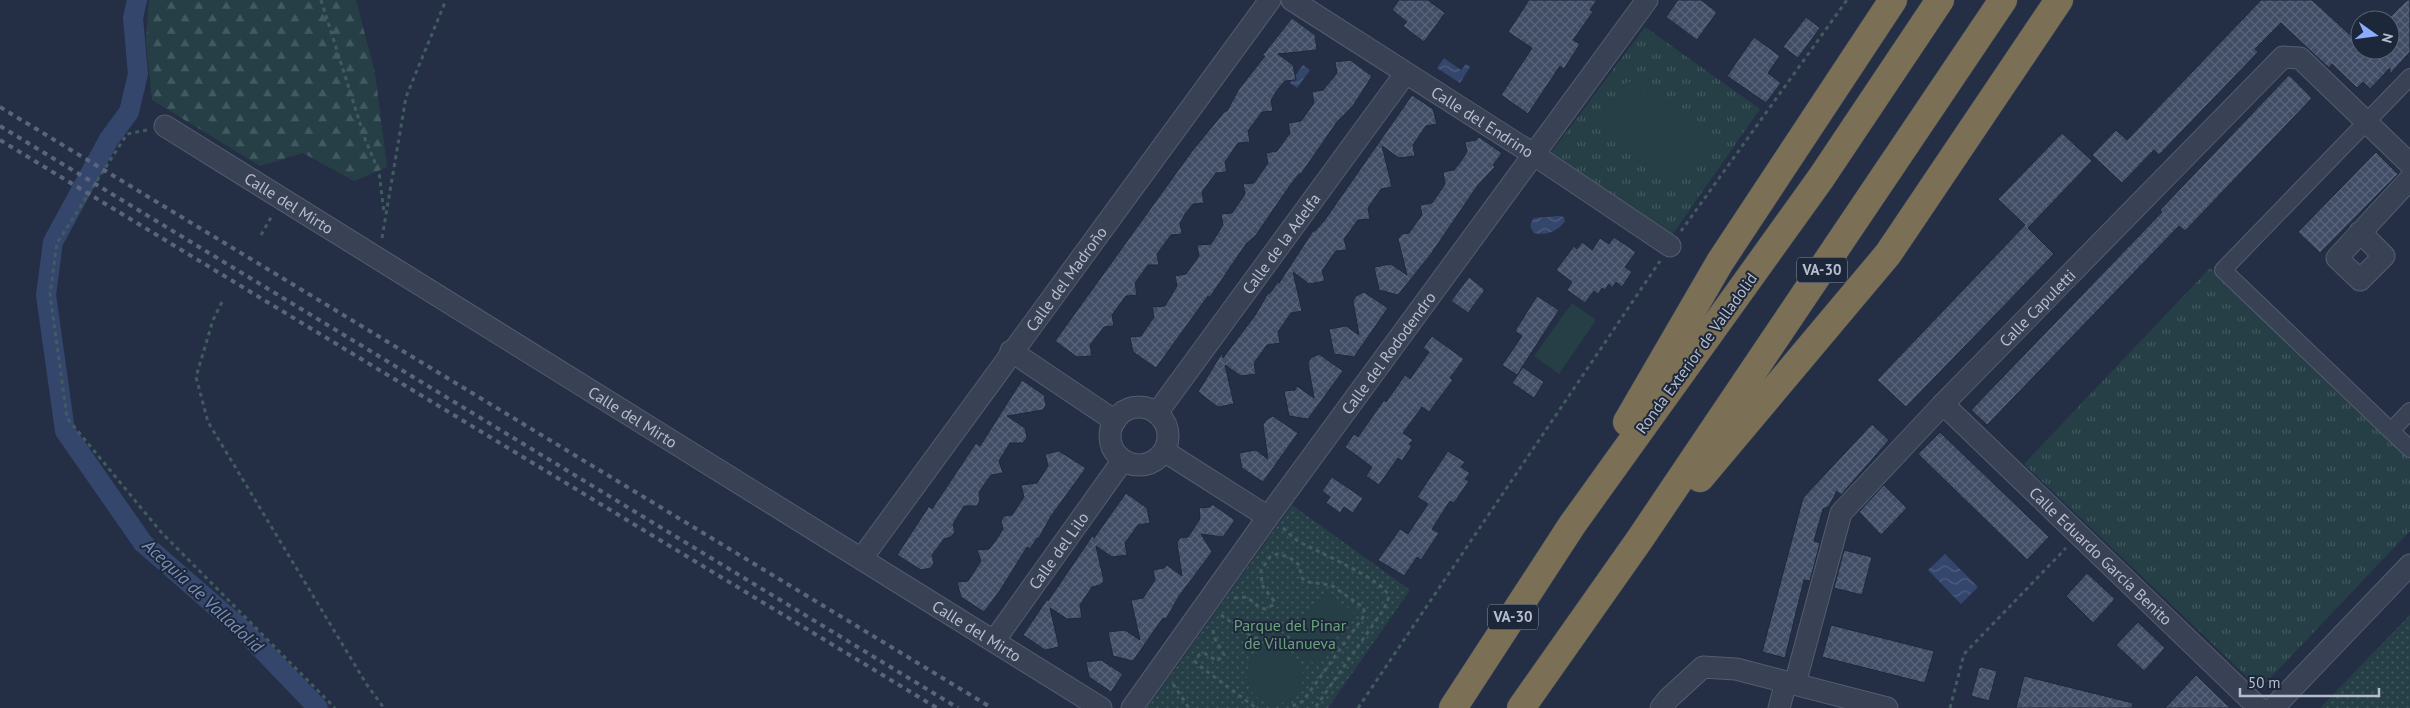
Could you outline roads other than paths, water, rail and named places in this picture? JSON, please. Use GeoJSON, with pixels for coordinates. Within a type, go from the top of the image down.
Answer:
{"type":"FeatureCollection","features":[{"type":"Feature","properties":{"kind":"highway"},"geometry":{"type":"LineString","coordinates":[[1572,525],[1601,468],[1720,262],[1893,0]]}},
{"type":"Feature","properties":{"kind":"highway","name":"Ronda Exterior de Valladolid"},"geometry":{"type":"LineString","coordinates":[[1453,708],[1572,525],[1822,178],[1940,0]]}},
{"type":"Feature","properties":{"kind":"highway","name":"VA-30"},"geometry":{"type":"LineString","coordinates":[[1521,708],[1640,539],[2003,0]]}},
{"type":"Feature","properties":{"kind":"highway"},"geometry":{"type":"LineString","coordinates":[[1640,539],[1676,507],[1888,254],[2059,0]]}},
{"type":"Feature","properties":{"kind":"street","name":"Calle del Madroño"},"geometry":{"type":"LineString","coordinates":[[862,558],[1011,351],[1270,0]]}},
{"type":"Feature","properties":{"kind":"street","name":"Calle del Endrino"},"geometry":{"type":"LineString","coordinates":[[1292,0],[1405,74],[1533,154],[1670,246]]}},
{"type":"Feature","properties":{"kind":"street","name":"Calle del Rododendro"},"geometry":{"type":"LineString","coordinates":[[1132,708],[1159,671],[1218,612],[1268,517],[1647,0]]}},
{"type":"Feature","properties":{"kind":"street","name":"Calle Capuletti"},"geometry":{"type":"LineString","coordinates":[[1779,708],[1790,683],[1841,513],[1943,404],[2283,56],[2300,58],[2410,164]]}},
{"type":"Feature","properties":{"kind":"street","name":"Calle de la Adelfa"},"geometry":{"type":"LineString","coordinates":[[1157,413],[1405,74]]}},
{"type":"Feature","properties":{"kind":"street"},"geometry":{"type":"LineString","coordinates":[[2410,76],[2224,270],[2410,449]]}},
{"type":"Feature","properties":{"kind":"street","name":"Calle del Mirto"},"geometry":{"type":"LineString","coordinates":[[165,126],[1101,708]]}},
{"type":"Feature","properties":{"kind":"street"},"geometry":{"type":"LineString","coordinates":[[2360,232],[2410,179]]}},
{"type":"Feature","properties":{"kind":"street"},"geometry":{"type":"LineString","coordinates":[[1011,351],[1115,421]]}},
{"type":"Feature","properties":{"kind":"street","name":"Calle Eduardo García Benito"},"geometry":{"type":"LineString","coordinates":[[1943,404],[2258,708]]}},
{"type":"Feature","properties":{"kind":"street"},"geometry":{"type":"LineString","coordinates":[[1130,409],[1148,409],[1157,413],[1164,421],[1168,431],[1168,441],[1164,451],[1156,460],[1146,465],[1134,465],[1123,460],[1112,446],[1112,429],[1115,421],[1130,409]]}},
{"type":"Feature","properties":{"kind":"street"},"geometry":{"type":"LineString","coordinates":[[2392,431],[2410,412]]}},
{"type":"Feature","properties":{"kind":"street"},"geometry":{"type":"LineString","coordinates":[[1164,451],[1268,517]]}},
{"type":"Feature","properties":{"kind":"street","name":"Calle del Lilo"},"geometry":{"type":"LineString","coordinates":[[994,641],[1123,460]]}},
{"type":"Feature","properties":{"kind":"street"},"geometry":{"type":"LineString","coordinates":[[2273,708],[2410,565]]}},
{"type":"Feature","properties":{"kind":"street"},"geometry":{"type":"LineString","coordinates":[[1661,708],[1668,699],[1703,667],[1736,669],[1887,708]]}},
{"type":"Feature","properties":{"kind":"water"},"geometry":{"type":"Polygon","coordinates":[[[1444,58],[1461,70],[1466,64],[1470,67],[1460,83],[1437,68],[1444,58]]]}},
{"type":"Feature","properties":{"kind":"water"},"geometry":{"type":"Polygon","coordinates":[[[1303,65],[1310,70],[1297,88],[1290,83],[1303,65]]]}},
{"type":"Feature","properties":{"kind":"water"},"geometry":{"type":"Polygon","coordinates":[[[1564,217],[1565,221],[1555,230],[1547,233],[1534,233],[1531,224],[1534,218],[1564,217]]]}},
{"type":"Feature","properties":{"kind":"water"},"geometry":{"type":"Polygon","coordinates":[[[1945,554],[1978,587],[1961,604],[1928,570],[1945,554]]]}},
{"type":"Feature","properties":{"kind":"waterway","name":"Acequia de Valladolid"},"geometry":{"type":"LineString","coordinates":[[137,0],[133,18],[138,74],[129,112],[109,139],[53,242],[46,295],[65,431],[143,543],[244,631],[318,708]]}},
{"type":"Feature","properties":{"kind":"railway"},"geometry":{"type":"LineString","coordinates":[[0,107],[992,708]]}},
{"type":"Feature","properties":{"kind":"railway"},"geometry":{"type":"LineString","coordinates":[[0,126],[958,708]]}},
{"type":"Feature","properties":{"kind":"railway"},"geometry":{"type":"LineString","coordinates":[[0,140],[937,708]]}},
{"type":"Feature","properties":{"kind":"park label","name":"Parque del Pinar de Villanueva"},"geometry":{"type":"Point","coordinates":[1290,634]}}]}
